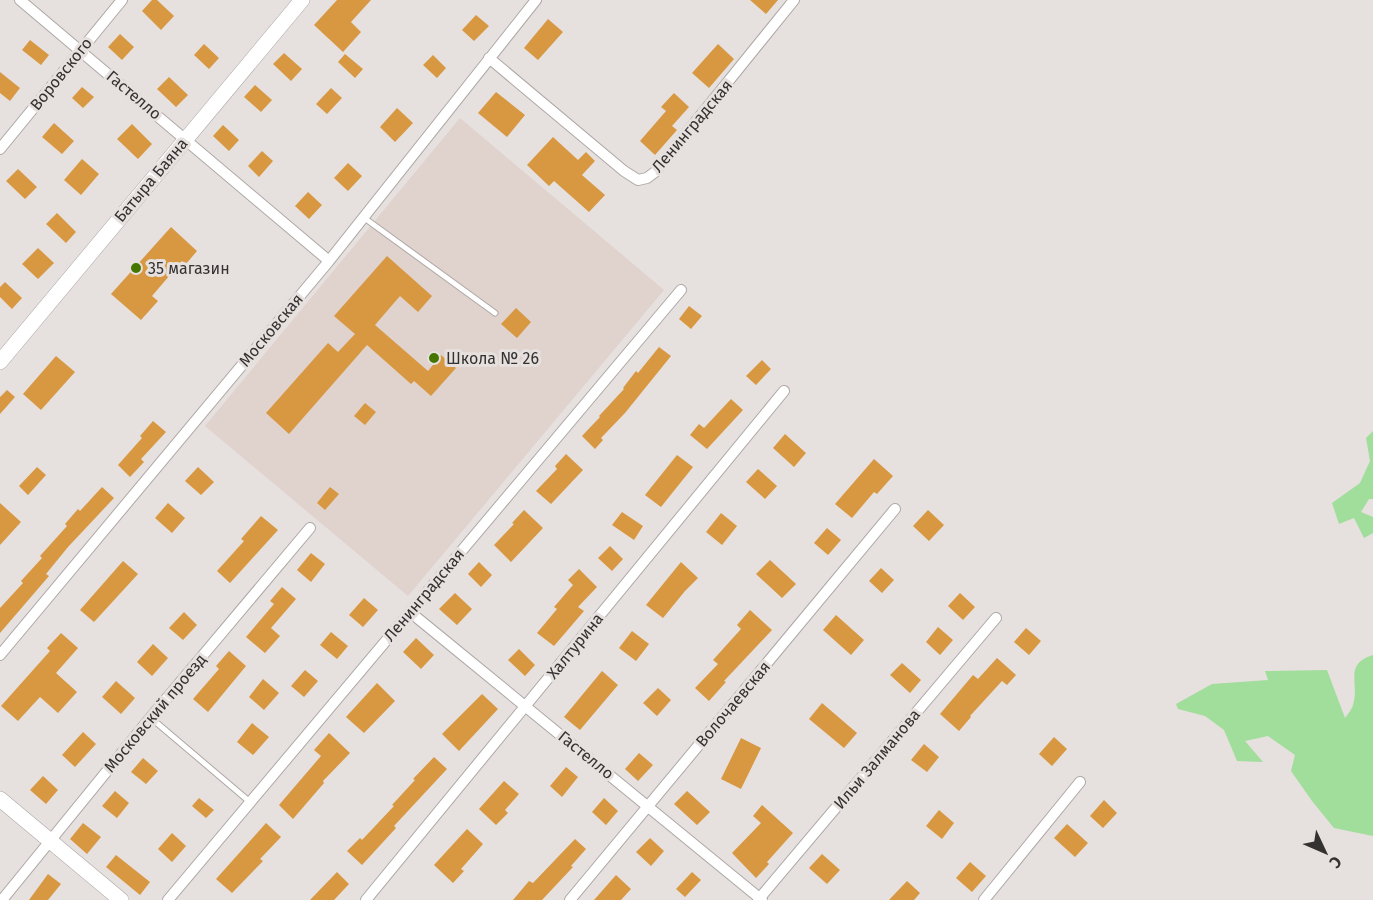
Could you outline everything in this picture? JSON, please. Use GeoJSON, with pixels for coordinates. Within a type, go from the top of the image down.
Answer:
{"type":"FeatureCollection","features":[{"type":"Feature","properties":{"kind":"street","name":"Гастелло"},"geometry":{"type":"LineString","coordinates":[[20,0],[329,261]]}},
{"type":"Feature","properties":{"kind":"street","name":"Воровского"},"geometry":{"type":"LineString","coordinates":[[0,149],[122,0]]}},
{"type":"Feature","properties":{"kind":"street","name":"Батыра Баяна"},"geometry":{"type":"LineString","coordinates":[[0,362],[302,0]]}},
{"type":"Feature","properties":{"kind":"street","name":"Московская"},"geometry":{"type":"LineString","coordinates":[[0,655],[329,261],[536,0]]}},
{"type":"Feature","properties":{"kind":"street","name":"Ленинградская"},"geometry":{"type":"LineString","coordinates":[[489,58],[624,171],[638,180],[647,178],[655,172],[794,0]]}},
{"type":"Feature","properties":{"kind":"street","name":"Ленинградская"},"geometry":{"type":"LineString","coordinates":[[168,900],[681,290]]}},
{"type":"Feature","properties":{"kind":"street","name":"Халтурина"},"geometry":{"type":"LineString","coordinates":[[366,900],[784,391]]}},
{"type":"Feature","properties":{"kind":"street","name":"Волочаевская"},"geometry":{"type":"LineString","coordinates":[[570,900],[895,509]]}},
{"type":"Feature","properties":{"kind":"street","name":"Московский проезд"},"geometry":{"type":"LineString","coordinates":[[2,900],[151,717],[310,528]]}},
{"type":"Feature","properties":{"kind":"street","name":"Гастелло"},"geometry":{"type":"LineString","coordinates":[[410,612],[760,899]]}},
{"type":"Feature","properties":{"kind":"street","name":"Ильи Залманова"},"geometry":{"type":"LineString","coordinates":[[760,899],[996,618]]}},
{"type":"Feature","properties":{"kind":"street"},"geometry":{"type":"LineString","coordinates":[[984,900],[1080,782]]}},
{"type":"Feature","properties":{"kind":"street"},"geometry":{"type":"LineString","coordinates":[[0,799],[122,900]]}},
{"type":"Feature","properties":{"kind":"lane"},"geometry":{"type":"LineString","coordinates":[[363,218],[495,313]]}},
{"type":"Feature","properties":{"kind":"lane"},"geometry":{"type":"LineString","coordinates":[[151,717],[250,802]]}},
{"type":"Feature","properties":{"kind":"shaded area","name":"Школа № 26"},"geometry":{"type":"Polygon","coordinates":[[[460,118],[664,290],[408,596],[205,426],[460,118]]]}},
{"type":"Feature","properties":{"kind":"green space"},"geometry":{"type":"Polygon","coordinates":[[[1373,431],[1373,499],[1369,499],[1361,512],[1373,517],[1373,533],[1364,538],[1354,518],[1339,524],[1332,503],[1360,483],[1370,461],[1366,438],[1373,431]]]}},
{"type":"Feature","properties":{"kind":"green space"},"geometry":{"type":"Polygon","coordinates":[[[1373,655],[1373,836],[1334,828],[1291,771],[1295,755],[1268,736],[1245,741],[1263,762],[1237,761],[1224,730],[1205,716],[1178,709],[1176,704],[1212,684],[1268,680],[1265,671],[1327,670],[1345,718],[1351,710],[1355,697],[1355,669],[1364,659],[1373,655]]]}},
{"type":"Feature","properties":{"kind":"building"},"geometry":{"type":"Polygon","coordinates":[[[152,0],[157,0],[174,16],[161,30],[142,11],[152,0]]]}},
{"type":"Feature","properties":{"kind":"building"},"geometry":{"type":"Polygon","coordinates":[[[337,0],[371,0],[351,22],[361,32],[343,52],[314,25],[337,0]]]}},
{"type":"Feature","properties":{"kind":"building"},"geometry":{"type":"Polygon","coordinates":[[[750,0],[778,0],[766,14],[750,0]]]}},
{"type":"Feature","properties":{"kind":"building"},"geometry":{"type":"Polygon","coordinates":[[[476,15],[489,26],[474,41],[462,30],[476,15]]]}},
{"type":"Feature","properties":{"kind":"building"},"geometry":{"type":"Polygon","coordinates":[[[548,19],[563,32],[538,60],[524,48],[548,19]]]}},
{"type":"Feature","properties":{"kind":"building"},"geometry":{"type":"Polygon","coordinates":[[[120,34],[134,47],[122,60],[108,47],[120,34]]]}},
{"type":"Feature","properties":{"kind":"building"},"geometry":{"type":"Polygon","coordinates":[[[30,40],[49,55],[41,65],[22,50],[30,40]]]}},
{"type":"Feature","properties":{"kind":"building"},"geometry":{"type":"Polygon","coordinates":[[[204,44],[219,58],[209,69],[194,55],[204,44]]]}},
{"type":"Feature","properties":{"kind":"building"},"geometry":{"type":"Polygon","coordinates":[[[718,44],[734,59],[709,88],[692,73],[718,44]]]}},
{"type":"Feature","properties":{"kind":"building"},"geometry":{"type":"Polygon","coordinates":[[[284,53],[302,69],[291,81],[273,64],[284,53]]]}},
{"type":"Feature","properties":{"kind":"building"},"geometry":{"type":"Polygon","coordinates":[[[345,54],[363,69],[355,78],[338,62],[345,54]]]}},
{"type":"Feature","properties":{"kind":"building"},"geometry":{"type":"Polygon","coordinates":[[[433,55],[446,68],[437,78],[423,65],[433,55]]]}},
{"type":"Feature","properties":{"kind":"building"},"geometry":{"type":"Polygon","coordinates":[[[0,72],[20,88],[10,101],[0,93],[0,72]]]}},
{"type":"Feature","properties":{"kind":"building"},"geometry":{"type":"Polygon","coordinates":[[[169,77],[188,95],[176,107],[157,89],[169,77]]]}},
{"type":"Feature","properties":{"kind":"building"},"geometry":{"type":"Polygon","coordinates":[[[255,85],[272,100],[261,112],[244,97],[255,85]]]}},
{"type":"Feature","properties":{"kind":"building"},"geometry":{"type":"Polygon","coordinates":[[[82,87],[94,97],[83,108],[72,98],[82,87]]]}},
{"type":"Feature","properties":{"kind":"building"},"geometry":{"type":"Polygon","coordinates":[[[331,88],[342,98],[327,114],[316,104],[331,88]]]}},
{"type":"Feature","properties":{"kind":"building"},"geometry":{"type":"Polygon","coordinates":[[[496,92],[525,115],[507,137],[478,113],[496,92]]]}},
{"type":"Feature","properties":{"kind":"building"},"geometry":{"type":"Polygon","coordinates":[[[674,93],[689,107],[672,126],[677,130],[655,155],[640,141],[666,111],[661,107],[674,93]]]}},
{"type":"Feature","properties":{"kind":"building"},"geometry":{"type":"Polygon","coordinates":[[[397,108],[413,123],[395,142],[380,127],[397,108]]]}},
{"type":"Feature","properties":{"kind":"building"},"geometry":{"type":"Polygon","coordinates":[[[54,123],[74,141],[62,154],[42,137],[54,123]]]}},
{"type":"Feature","properties":{"kind":"building"},"geometry":{"type":"Polygon","coordinates":[[[132,124],[152,144],[138,159],[117,139],[132,124]]]}},
{"type":"Feature","properties":{"kind":"building"},"geometry":{"type":"Polygon","coordinates":[[[223,125],[239,140],[229,151],[213,136],[223,125]]]}},
{"type":"Feature","properties":{"kind":"building"},"geometry":{"type":"Polygon","coordinates":[[[553,137],[578,160],[586,152],[595,161],[582,175],[605,195],[589,212],[554,181],[549,186],[527,165],[553,137]]]}},
{"type":"Feature","properties":{"kind":"building"},"geometry":{"type":"Polygon","coordinates":[[[262,151],[273,161],[259,177],[248,166],[262,151]]]}},
{"type":"Feature","properties":{"kind":"building"},"geometry":{"type":"Polygon","coordinates":[[[82,159],[99,174],[81,195],[64,180],[82,159]]]}},
{"type":"Feature","properties":{"kind":"building"},"geometry":{"type":"Polygon","coordinates":[[[348,163],[362,176],[348,191],[334,178],[348,163]]]}},
{"type":"Feature","properties":{"kind":"building"},"geometry":{"type":"Polygon","coordinates":[[[18,169],[37,187],[25,199],[6,181],[18,169]]]}},
{"type":"Feature","properties":{"kind":"building"},"geometry":{"type":"Polygon","coordinates":[[[308,192],[322,205],[309,219],[295,206],[308,192]]]}},
{"type":"Feature","properties":{"kind":"building"},"geometry":{"type":"Polygon","coordinates":[[[57,213],[76,232],[66,243],[46,224],[57,213]]]}},
{"type":"Feature","properties":{"kind":"building"},"geometry":{"type":"Polygon","coordinates":[[[171,227],[197,251],[186,264],[182,261],[152,296],[158,301],[141,320],[111,294],[171,227]]]}},
{"type":"Feature","properties":{"kind":"building"},"geometry":{"type":"Polygon","coordinates":[[[38,248],[54,263],[38,279],[22,264],[38,248]]]}},
{"type":"Feature","properties":{"kind":"building"},"geometry":{"type":"Polygon","coordinates":[[[387,256],[432,296],[418,312],[400,296],[375,325],[428,371],[441,355],[456,368],[431,396],[414,381],[411,384],[367,345],[289,434],[266,413],[328,343],[338,352],[355,334],[334,316],[387,256]]]}},
{"type":"Feature","properties":{"kind":"building"},"geometry":{"type":"Polygon","coordinates":[[[5,282],[22,298],[12,309],[0,297],[0,287],[5,282]]]}},
{"type":"Feature","properties":{"kind":"building"},"geometry":{"type":"Polygon","coordinates":[[[689,306],[702,316],[691,329],[679,319],[689,306]]]}},
{"type":"Feature","properties":{"kind":"building"},"geometry":{"type":"Polygon","coordinates":[[[516,308],[531,322],[517,338],[501,324],[516,308]]]}},
{"type":"Feature","properties":{"kind":"building"},"geometry":{"type":"Polygon","coordinates":[[[659,347],[671,356],[625,413],[601,438],[603,440],[595,449],[582,436],[659,347]]]}},
{"type":"Feature","properties":{"kind":"building"},"geometry":{"type":"Polygon","coordinates":[[[56,356],[75,372],[41,410],[23,394],[56,356]]]}},
{"type":"Feature","properties":{"kind":"building"},"geometry":{"type":"Polygon","coordinates":[[[762,360],[771,369],[756,385],[746,376],[762,360]]]}},
{"type":"Feature","properties":{"kind":"building"},"geometry":{"type":"Polygon","coordinates":[[[7,390],[15,397],[0,414],[0,397],[7,390]]]}},
{"type":"Feature","properties":{"kind":"building"},"geometry":{"type":"Polygon","coordinates":[[[731,399],[743,410],[707,449],[690,435],[699,424],[704,428],[731,399]]]}},
{"type":"Feature","properties":{"kind":"building"},"geometry":{"type":"Polygon","coordinates":[[[365,403],[376,412],[365,425],[354,416],[365,403]]]}},
{"type":"Feature","properties":{"kind":"building"},"geometry":{"type":"Polygon","coordinates":[[[153,421],[166,432],[141,459],[144,462],[130,477],[118,465],[142,438],[140,436],[153,421]]]}},
{"type":"Feature","properties":{"kind":"building"},"geometry":{"type":"Polygon","coordinates":[[[785,434],[806,453],[794,467],[773,448],[785,434]]]}},
{"type":"Feature","properties":{"kind":"building"},"geometry":{"type":"Polygon","coordinates":[[[566,454],[583,470],[551,504],[536,491],[557,469],[555,466],[566,454]]]}},
{"type":"Feature","properties":{"kind":"building"},"geometry":{"type":"Polygon","coordinates":[[[677,455],[693,467],[661,507],[645,495],[677,455]]]}},
{"type":"Feature","properties":{"kind":"building"},"geometry":{"type":"Polygon","coordinates":[[[874,459],[893,476],[877,494],[874,492],[852,518],[835,504],[874,459]]]}},
{"type":"Feature","properties":{"kind":"building"},"geometry":{"type":"Polygon","coordinates":[[[37,467],[46,475],[28,495],[19,486],[37,467]]]}},
{"type":"Feature","properties":{"kind":"building"},"geometry":{"type":"Polygon","coordinates":[[[198,467],[214,482],[201,495],[185,481],[198,467]]]}},
{"type":"Feature","properties":{"kind":"building"},"geometry":{"type":"Polygon","coordinates":[[[758,469],[777,486],[765,499],[746,482],[758,469]]]}},
{"type":"Feature","properties":{"kind":"building"},"geometry":{"type":"Polygon","coordinates":[[[102,487],[114,498],[68,547],[46,574],[49,576],[0,633],[0,608],[23,583],[21,581],[42,558],[40,556],[67,526],[65,524],[102,487]]]}},
{"type":"Feature","properties":{"kind":"building"},"geometry":{"type":"Polygon","coordinates":[[[330,487],[339,494],[325,510],[317,503],[330,487]]]}},
{"type":"Feature","properties":{"kind":"building"},"geometry":{"type":"Polygon","coordinates":[[[0,503],[21,522],[0,545],[0,503]]]}},
{"type":"Feature","properties":{"kind":"building"},"geometry":{"type":"Polygon","coordinates":[[[168,503],[185,518],[172,533],[155,518],[168,503]]]}},
{"type":"Feature","properties":{"kind":"building"},"geometry":{"type":"Polygon","coordinates":[[[524,510],[543,528],[511,562],[494,545],[524,510]]]}},
{"type":"Feature","properties":{"kind":"building"},"geometry":{"type":"Polygon","coordinates":[[[928,510],[944,525],[929,541],[913,526],[928,510]]]}},
{"type":"Feature","properties":{"kind":"building"},"geometry":{"type":"Polygon","coordinates":[[[622,512],[643,526],[634,540],[612,525],[622,512]]]}},
{"type":"Feature","properties":{"kind":"building"},"geometry":{"type":"Polygon","coordinates":[[[721,513],[737,526],[722,545],[706,532],[721,513]]]}},
{"type":"Feature","properties":{"kind":"building"},"geometry":{"type":"Polygon","coordinates":[[[261,516],[278,530],[230,583],[217,571],[244,541],[241,539],[261,516]]]}},
{"type":"Feature","properties":{"kind":"building"},"geometry":{"type":"Polygon","coordinates":[[[827,528],[841,540],[828,555],[814,543],[827,528]]]}},
{"type":"Feature","properties":{"kind":"building"},"geometry":{"type":"Polygon","coordinates":[[[610,546],[623,559],[612,571],[598,558],[610,546]]]}},
{"type":"Feature","properties":{"kind":"building"},"geometry":{"type":"Polygon","coordinates":[[[311,553],[325,564],[311,582],[297,570],[311,553]]]}},
{"type":"Feature","properties":{"kind":"building"},"geometry":{"type":"Polygon","coordinates":[[[770,560],[796,584],[782,598],[756,574],[770,560]]]}},
{"type":"Feature","properties":{"kind":"building"},"geometry":{"type":"Polygon","coordinates":[[[123,561],[138,574],[94,622],[80,610],[123,561]]]}},
{"type":"Feature","properties":{"kind":"building"},"geometry":{"type":"Polygon","coordinates":[[[479,562],[492,575],[481,587],[468,574],[479,562]]]}},
{"type":"Feature","properties":{"kind":"building"},"geometry":{"type":"Polygon","coordinates":[[[681,562],[698,578],[663,618],[646,605],[681,562]]]}},
{"type":"Feature","properties":{"kind":"building"},"geometry":{"type":"Polygon","coordinates":[[[881,568],[894,580],[882,593],[869,581],[881,568]]]}},
{"type":"Feature","properties":{"kind":"building"},"geometry":{"type":"Polygon","coordinates":[[[579,569],[597,587],[578,607],[584,611],[554,646],[537,633],[557,609],[554,607],[573,585],[568,580],[579,569]]]}},
{"type":"Feature","properties":{"kind":"building"},"geometry":{"type":"Polygon","coordinates":[[[282,587],[296,599],[271,628],[280,636],[265,653],[246,637],[274,604],[270,601],[282,587]]]}},
{"type":"Feature","properties":{"kind":"building"},"geometry":{"type":"Polygon","coordinates":[[[455,593],[472,609],[457,625],[439,609],[455,593]]]}},
{"type":"Feature","properties":{"kind":"building"},"geometry":{"type":"Polygon","coordinates":[[[960,593],[975,607],[963,620],[948,606],[960,593]]]}},
{"type":"Feature","properties":{"kind":"building"},"geometry":{"type":"Polygon","coordinates":[[[364,598],[378,610],[363,627],[349,615],[364,598]]]}},
{"type":"Feature","properties":{"kind":"building"},"geometry":{"type":"Polygon","coordinates":[[[750,610],[772,630],[724,681],[726,682],[709,701],[695,688],[718,664],[713,660],[741,629],[737,625],[750,610]]]}},
{"type":"Feature","properties":{"kind":"building"},"geometry":{"type":"Polygon","coordinates":[[[184,612],[197,625],[183,640],[169,628],[184,612]]]}},
{"type":"Feature","properties":{"kind":"building"},"geometry":{"type":"Polygon","coordinates":[[[836,615],[864,640],[851,655],[823,630],[836,615]]]}},
{"type":"Feature","properties":{"kind":"building"},"geometry":{"type":"Polygon","coordinates":[[[938,627],[953,640],[940,655],[926,642],[938,627]]]}},
{"type":"Feature","properties":{"kind":"building"},"geometry":{"type":"Polygon","coordinates":[[[1026,628],[1041,641],[1029,655],[1014,642],[1026,628]]]}},
{"type":"Feature","properties":{"kind":"building"},"geometry":{"type":"Polygon","coordinates":[[[632,631],[649,644],[636,661],[619,648],[632,631]]]}},
{"type":"Feature","properties":{"kind":"building"},"geometry":{"type":"Polygon","coordinates":[[[331,632],[348,646],[337,659],[320,645],[331,632]]]}},
{"type":"Feature","properties":{"kind":"building"},"geometry":{"type":"Polygon","coordinates":[[[61,633],[78,648],[56,673],[77,692],[58,713],[40,697],[18,721],[1,706],[50,651],[47,648],[61,633]]]}},
{"type":"Feature","properties":{"kind":"building"},"geometry":{"type":"Polygon","coordinates":[[[416,638],[434,655],[421,669],[403,652],[416,638]]]}},
{"type":"Feature","properties":{"kind":"building"},"geometry":{"type":"Polygon","coordinates":[[[153,644],[168,658],[152,676],[137,662],[153,644]]]}},
{"type":"Feature","properties":{"kind":"building"},"geometry":{"type":"Polygon","coordinates":[[[519,649],[535,665],[525,676],[508,660],[519,649]]]}},
{"type":"Feature","properties":{"kind":"building"},"geometry":{"type":"Polygon","coordinates":[[[229,651],[246,666],[208,712],[193,699],[219,669],[216,666],[229,651]]]}},
{"type":"Feature","properties":{"kind":"building"},"geometry":{"type":"Polygon","coordinates":[[[997,658],[1016,675],[1007,685],[1002,681],[959,731],[940,714],[973,675],[978,679],[997,658]]]}},
{"type":"Feature","properties":{"kind":"building"},"geometry":{"type":"Polygon","coordinates":[[[902,663],[921,680],[910,693],[890,675],[902,663]]]}},
{"type":"Feature","properties":{"kind":"building"},"geometry":{"type":"Polygon","coordinates":[[[305,670],[318,681],[304,697],[291,686],[305,670]]]}},
{"type":"Feature","properties":{"kind":"building"},"geometry":{"type":"Polygon","coordinates":[[[602,671],[618,685],[580,730],[564,717],[602,671]]]}},
{"type":"Feature","properties":{"kind":"building"},"geometry":{"type":"Polygon","coordinates":[[[263,679],[279,693],[264,710],[249,697],[263,679]]]}},
{"type":"Feature","properties":{"kind":"building"},"geometry":{"type":"Polygon","coordinates":[[[116,681],[135,698],[121,714],[102,697],[116,681]]]}},
{"type":"Feature","properties":{"kind":"building"},"geometry":{"type":"Polygon","coordinates":[[[377,683],[395,701],[364,733],[346,717],[377,683]]]}},
{"type":"Feature","properties":{"kind":"building"},"geometry":{"type":"Polygon","coordinates":[[[658,688],[671,700],[657,716],[643,703],[658,688]]]}},
{"type":"Feature","properties":{"kind":"building"},"geometry":{"type":"Polygon","coordinates":[[[482,694],[498,709],[459,751],[442,734],[482,694]]]}},
{"type":"Feature","properties":{"kind":"building"},"geometry":{"type":"Polygon","coordinates":[[[822,703],[857,733],[844,748],[809,719],[822,703]]]}},
{"type":"Feature","properties":{"kind":"building"},"geometry":{"type":"Polygon","coordinates":[[[252,723],[269,737],[253,755],[237,742],[252,723]]]}},
{"type":"Feature","properties":{"kind":"building"},"geometry":{"type":"Polygon","coordinates":[[[83,732],[96,744],[75,767],[62,755],[83,732]]]}},
{"type":"Feature","properties":{"kind":"building"},"geometry":{"type":"Polygon","coordinates":[[[329,733],[350,753],[323,781],[324,783],[293,819],[279,805],[321,756],[314,750],[329,733]]]}},
{"type":"Feature","properties":{"kind":"building"},"geometry":{"type":"Polygon","coordinates":[[[1054,737],[1067,749],[1052,766],[1039,754],[1054,737]]]}},
{"type":"Feature","properties":{"kind":"building"},"geometry":{"type":"Polygon","coordinates":[[[741,738],[761,748],[741,789],[721,779],[741,738]]]}},
{"type":"Feature","properties":{"kind":"building"},"geometry":{"type":"Polygon","coordinates":[[[924,744],[939,757],[927,772],[911,760],[924,744]]]}},
{"type":"Feature","properties":{"kind":"building"},"geometry":{"type":"Polygon","coordinates":[[[639,753],[653,765],[638,781],[625,769],[639,753]]]}},
{"type":"Feature","properties":{"kind":"building"},"geometry":{"type":"Polygon","coordinates":[[[434,757],[447,769],[394,826],[396,828],[362,865],[347,851],[360,838],[362,840],[394,806],[392,805],[415,780],[413,779],[434,757]]]}},
{"type":"Feature","properties":{"kind":"building"},"geometry":{"type":"Polygon","coordinates":[[[143,758],[158,771],[146,784],[131,772],[143,758]]]}},
{"type":"Feature","properties":{"kind":"building"},"geometry":{"type":"Polygon","coordinates":[[[566,767],[578,777],[562,797],[550,786],[566,767]]]}},
{"type":"Feature","properties":{"kind":"building"},"geometry":{"type":"Polygon","coordinates":[[[43,776],[58,790],[46,804],[30,790],[43,776]]]}},
{"type":"Feature","properties":{"kind":"building"},"geometry":{"type":"Polygon","coordinates":[[[504,781],[519,794],[505,810],[508,813],[496,825],[479,809],[504,781]]]}},
{"type":"Feature","properties":{"kind":"building"},"geometry":{"type":"Polygon","coordinates":[[[115,791],[129,803],[117,818],[102,806],[115,791]]]}},
{"type":"Feature","properties":{"kind":"building"},"geometry":{"type":"Polygon","coordinates":[[[687,791],[710,812],[697,825],[674,804],[687,791]]]}},
{"type":"Feature","properties":{"kind":"building"},"geometry":{"type":"Polygon","coordinates":[[[199,798],[214,810],[206,818],[192,806],[199,798]]]}},
{"type":"Feature","properties":{"kind":"building"},"geometry":{"type":"Polygon","coordinates":[[[604,798],[618,811],[606,825],[592,812],[604,798]]]}},
{"type":"Feature","properties":{"kind":"building"},"geometry":{"type":"Polygon","coordinates":[[[1104,800],[1117,813],[1103,828],[1090,816],[1104,800]]]}},
{"type":"Feature","properties":{"kind":"building"},"geometry":{"type":"Polygon","coordinates":[[[762,805],[793,833],[756,878],[732,853],[761,823],[753,816],[762,805]]]}},
{"type":"Feature","properties":{"kind":"building"},"geometry":{"type":"Polygon","coordinates":[[[939,810],[954,823],[942,839],[926,826],[939,810]]]}},
{"type":"Feature","properties":{"kind":"building"},"geometry":{"type":"Polygon","coordinates":[[[83,823],[101,837],[87,854],[70,839],[83,823]]]}},
{"type":"Feature","properties":{"kind":"building"},"geometry":{"type":"Polygon","coordinates":[[[266,823],[281,837],[260,859],[263,861],[232,893],[216,879],[266,823]]]}},
{"type":"Feature","properties":{"kind":"building"},"geometry":{"type":"Polygon","coordinates":[[[1067,824],[1088,843],[1075,857],[1054,838],[1067,824]]]}},
{"type":"Feature","properties":{"kind":"building"},"geometry":{"type":"Polygon","coordinates":[[[467,829],[483,844],[461,869],[464,871],[453,883],[434,865],[467,829]]]}},
{"type":"Feature","properties":{"kind":"building"},"geometry":{"type":"Polygon","coordinates":[[[172,833],[186,846],[172,862],[158,849],[172,833]]]}},
{"type":"Feature","properties":{"kind":"building"},"geometry":{"type":"Polygon","coordinates":[[[650,838],[664,851],[651,866],[636,852],[650,838]]]}},
{"type":"Feature","properties":{"kind":"building"},"geometry":{"type":"Polygon","coordinates":[[[575,839],[586,849],[571,866],[573,867],[542,900],[513,900],[529,881],[533,883],[575,839]]]}},
{"type":"Feature","properties":{"kind":"building"},"geometry":{"type":"Polygon","coordinates":[[[822,854],[840,870],[827,884],[809,868],[822,854]]]}},
{"type":"Feature","properties":{"kind":"building"},"geometry":{"type":"Polygon","coordinates":[[[116,855],[150,882],[140,895],[106,867],[116,855]]]}},
{"type":"Feature","properties":{"kind":"building"},"geometry":{"type":"Polygon","coordinates":[[[970,862],[986,876],[972,892],[956,878],[970,862]]]}},
{"type":"Feature","properties":{"kind":"building"},"geometry":{"type":"Polygon","coordinates":[[[337,872],[349,884],[334,900],[310,900],[337,872]]]}},
{"type":"Feature","properties":{"kind":"building"},"geometry":{"type":"Polygon","coordinates":[[[692,872],[701,880],[685,897],[676,889],[692,872]]]}},
{"type":"Feature","properties":{"kind":"building"},"geometry":{"type":"Polygon","coordinates":[[[48,874],[61,884],[48,900],[29,900],[48,874]]]}},
{"type":"Feature","properties":{"kind":"building"},"geometry":{"type":"Polygon","coordinates":[[[616,875],[631,889],[621,900],[594,900],[616,875]]]}},
{"type":"Feature","properties":{"kind":"building"},"geometry":{"type":"Polygon","coordinates":[[[907,881],[920,893],[914,900],[889,900],[907,881]]]}},
{"type":"Feature","properties":{"kind":"place","name":"35 магазин"},"geometry":{"type":"Point","coordinates":[136,268]}},
{"type":"Feature","properties":{"kind":"place","name":"Школа № 26"},"geometry":{"type":"Point","coordinates":[434,358]}}]}
